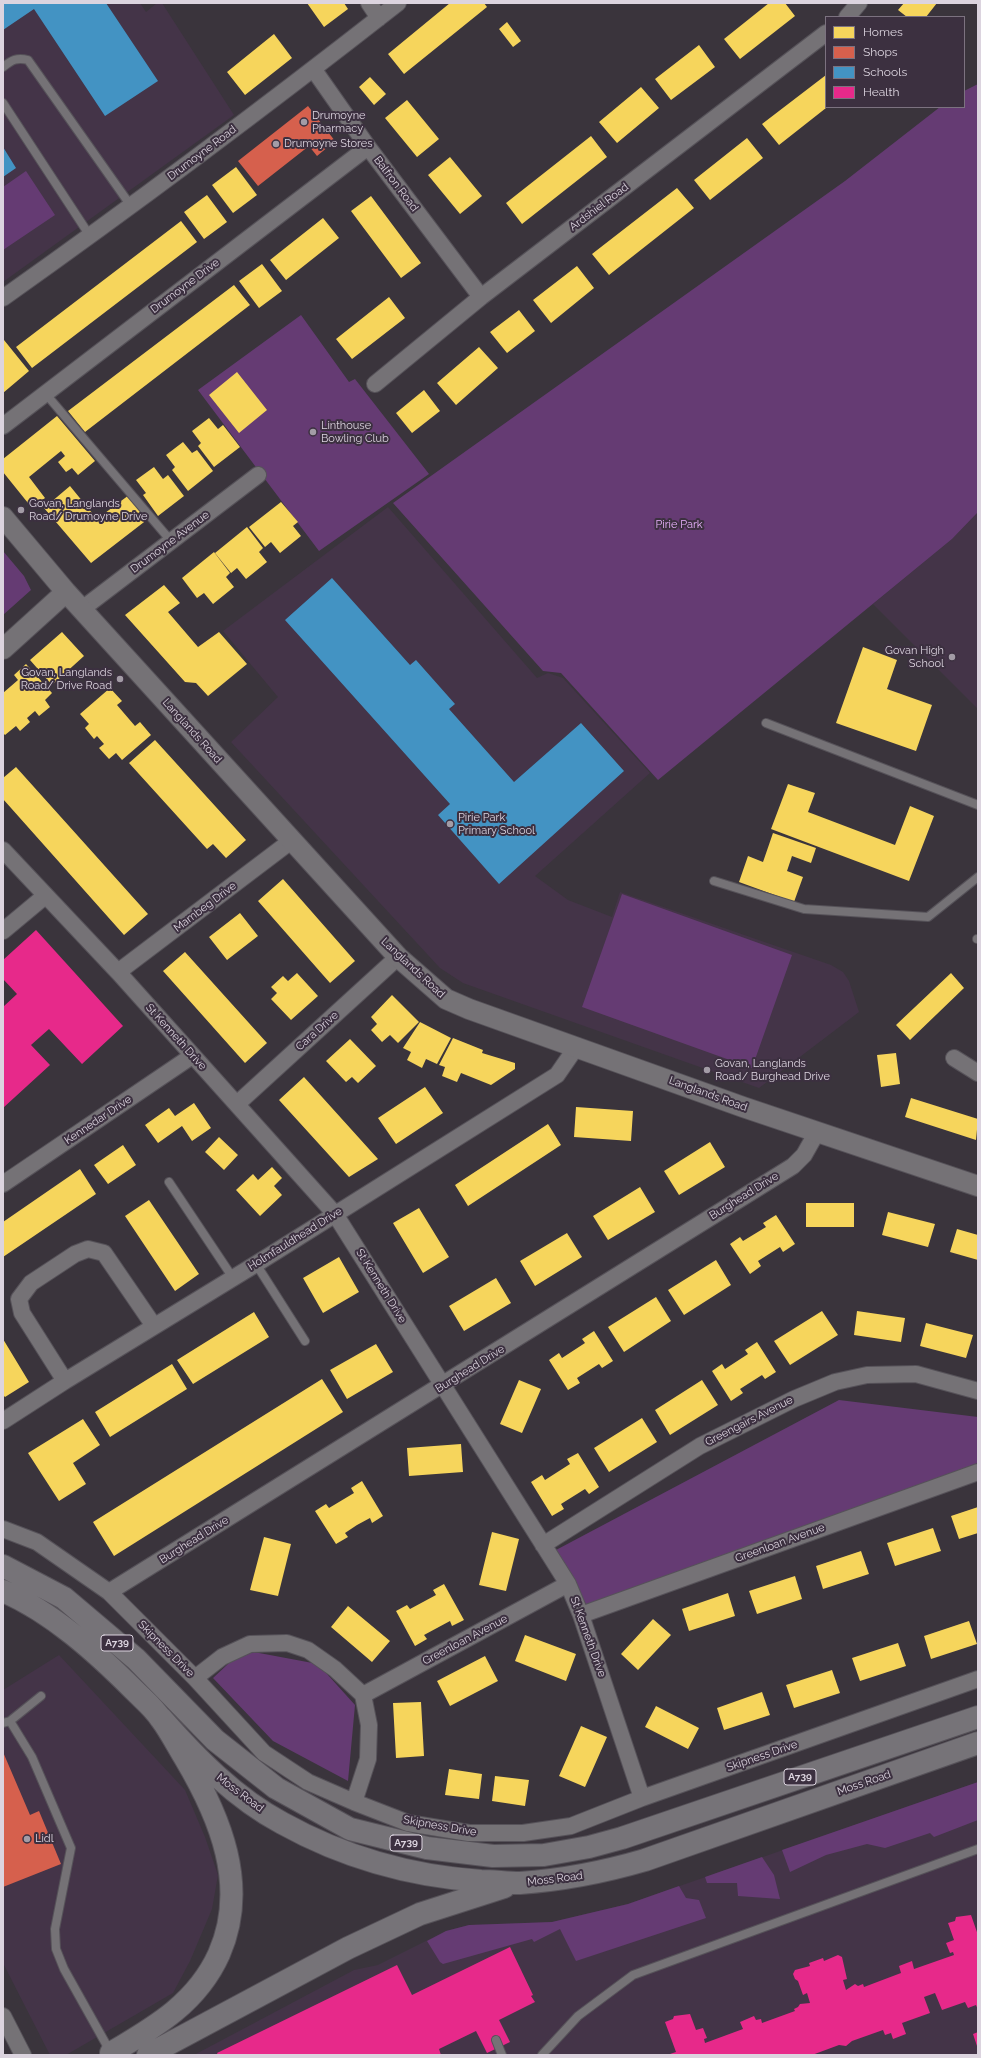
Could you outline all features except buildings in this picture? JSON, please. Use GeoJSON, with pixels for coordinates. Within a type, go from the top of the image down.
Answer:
{"type":"FeatureCollection","features":[{"type":"Feature","properties":{"kind":"main road","name":"A739"},"geometry":{"type":"LineString","coordinates":[[3,1566],[64,1598],[136,1659],[216,1740],[276,1788],[350,1829],[427,1848],[493,1856],[544,1855],[622,1838],[978,1717]]}},
{"type":"Feature","properties":{"kind":"main road","name":"A739"},"geometry":{"type":"LineString","coordinates":[[3,1591],[47,1617],[77,1638],[114,1670],[161,1718]]}},
{"type":"Feature","properties":{"kind":"main road","name":"Moss Road"},"geometry":{"type":"LineString","coordinates":[[161,1718],[206,1766],[246,1800],[281,1823],[321,1842],[358,1858],[398,1870],[450,1879],[519,1883],[595,1873],[645,1860],[978,1743]]}},
{"type":"Feature","properties":{"kind":"main road"},"geometry":{"type":"LineString","coordinates":[[110,2054],[157,2026],[192,1995],[219,1954],[231,1920],[232,1891],[226,1842],[214,1809],[161,1718]]}},
{"type":"Feature","properties":{"kind":"main road"},"geometry":{"type":"LineString","coordinates":[[148,2055],[348,1948],[420,1914],[519,1883]]}},
{"type":"Feature","properties":{"kind":"street"},"geometry":{"type":"LineString","coordinates":[[369,3],[379,18]]}},
{"type":"Feature","properties":{"kind":"street","name":"Drumoyne Road"},"geometry":{"type":"LineString","coordinates":[[3,298],[131,206],[314,70],[398,3]]}},
{"type":"Feature","properties":{"kind":"street"},"geometry":{"type":"LineString","coordinates":[[848,16],[859,3]]}},
{"type":"Feature","properties":{"kind":"street","name":"Ardshiel Road"},"geometry":{"type":"LineString","coordinates":[[374,384],[481,297],[825,34]]}},
{"type":"Feature","properties":{"kind":"street","name":"Balfron Road"},"geometry":{"type":"LineString","coordinates":[[314,70],[368,147],[481,297]]}},
{"type":"Feature","properties":{"kind":"street","name":"Drumoyne Drive"},"geometry":{"type":"LineString","coordinates":[[3,426],[368,147]]}},
{"type":"Feature","properties":{"kind":"street","name":"Drumoyne Avenue"},"geometry":{"type":"LineString","coordinates":[[82,609],[258,475]]}},
{"type":"Feature","properties":{"kind":"street","name":"Langlands Road"},"geometry":{"type":"LineString","coordinates":[[3,517],[66,592],[291,841],[398,957],[446,998],[469,1009],[817,1132],[978,1186]]}},
{"type":"Feature","properties":{"kind":"street"},"geometry":{"type":"LineString","coordinates":[[3,649],[66,592]]}},
{"type":"Feature","properties":{"kind":"street","name":"Mambeg Drive"},"geometry":{"type":"LineString","coordinates":[[118,972],[291,841]]}},
{"type":"Feature","properties":{"kind":"street","name":"St Kenneth Drive"},"geometry":{"type":"LineString","coordinates":[[3,850],[118,972],[335,1214],[568,1584],[582,1615],[642,1798]]}},
{"type":"Feature","properties":{"kind":"street"},"geometry":{"type":"LineString","coordinates":[[3,931],[45,896]]}},
{"type":"Feature","properties":{"kind":"street","name":"Cara Drive"},"geometry":{"type":"LineString","coordinates":[[237,1104],[398,957]]}},
{"type":"Feature","properties":{"kind":"street","name":"Holmfauldhead Drive"},"geometry":{"type":"LineString","coordinates":[[3,1421],[557,1075],[577,1046]]}},
{"type":"Feature","properties":{"kind":"street","name":"Kennedar Drive"},"geometry":{"type":"LineString","coordinates":[[3,1184],[192,1056]]}},
{"type":"Feature","properties":{"kind":"street"},"geometry":{"type":"LineString","coordinates":[[954,1058],[978,1073]]}},
{"type":"Feature","properties":{"kind":"street","name":"Burghead Drive"},"geometry":{"type":"LineString","coordinates":[[109,1592],[793,1166],[804,1155],[817,1132]]}},
{"type":"Feature","properties":{"kind":"street"},"geometry":{"type":"LineString","coordinates":[[65,1381],[22,1313],[19,1299],[31,1283],[75,1254],[88,1249],[104,1253],[154,1326]]}},
{"type":"Feature","properties":{"kind":"street","name":"Greengairs Avenue"},"geometry":{"type":"LineString","coordinates":[[543,1545],[700,1446],[794,1399],[835,1382],[867,1375],[916,1374],[978,1391]]}},
{"type":"Feature","properties":{"kind":"street","name":"Greenloan Avenue"},"geometry":{"type":"LineString","coordinates":[[582,1615],[978,1472]]}},
{"type":"Feature","properties":{"kind":"street","name":"Skipness Drive"},"geometry":{"type":"LineString","coordinates":[[3,1529],[37,1542],[109,1592],[195,1678],[264,1753],[308,1782],[408,1823],[469,1833],[523,1833],[571,1826],[642,1798],[978,1679]]}},
{"type":"Feature","properties":{"kind":"street","name":"Greenloan Avenue"},"geometry":{"type":"LineString","coordinates":[[363,1695],[568,1584]]}},
{"type":"Feature","properties":{"kind":"street"},"geometry":{"type":"LineString","coordinates":[[195,1678],[222,1657],[250,1644],[287,1643],[308,1650],[336,1669],[363,1695],[369,1725],[368,1759],[354,1802]]}},
{"type":"Feature","properties":{"kind":"street"},"geometry":{"type":"LineString","coordinates":[[3,2016],[23,2055]]}},
{"type":"Feature","properties":{"kind":"lane"},"geometry":{"type":"LineString","coordinates":[[3,67],[11,60],[20,58],[28,60],[131,206]]}},
{"type":"Feature","properties":{"kind":"lane"},"geometry":{"type":"LineString","coordinates":[[3,103],[90,236]]}},
{"type":"Feature","properties":{"kind":"lane"},"geometry":{"type":"LineString","coordinates":[[45,393],[171,541]]}},
{"type":"Feature","properties":{"kind":"lane"},"geometry":{"type":"LineString","coordinates":[[766,723],[978,805]]}},
{"type":"Feature","properties":{"kind":"lane"},"geometry":{"type":"LineString","coordinates":[[714,882],[804,908],[928,917],[978,877]]}},
{"type":"Feature","properties":{"kind":"lane"},"geometry":{"type":"LineString","coordinates":[[169,1182],[233,1278]]}},
{"type":"Feature","properties":{"kind":"lane"},"geometry":{"type":"LineString","coordinates":[[256,1264],[305,1341]]}},
{"type":"Feature","properties":{"kind":"lane"},"geometry":{"type":"LineString","coordinates":[[41,1696],[6,1722],[32,1758],[71,1848],[55,1929],[56,1949],[64,1969],[110,2054]]}},
{"type":"Feature","properties":{"kind":"lane"},"geometry":{"type":"LineString","coordinates":[[542,2055],[578,2016],[633,1975],[978,1849]]}},
{"type":"Feature","properties":{"kind":"lane"},"geometry":{"type":"LineString","coordinates":[[496,2040],[502,2055]]}},
{"type":"Feature","properties":{"kind":"shaded area"},"geometry":{"type":"Polygon","coordinates":[[[3,3],[140,3],[146,12],[157,3],[162,3],[234,115],[3,282],[3,3]]]}},
{"type":"Feature","properties":{"kind":"shaded area","name":"Pirie Park Primary School"},"geometry":{"type":"Polygon","coordinates":[[[388,507],[537,678],[548,673],[563,678],[650,773],[535,876],[568,900],[612,917],[620,892],[831,965],[843,972],[849,981],[859,1012],[759,1088],[463,983],[440,968],[231,742],[278,697],[223,631],[388,507]]]}},
{"type":"Feature","properties":{"kind":"shaded area","name":"Govan High School"},"geometry":{"type":"Polygon","coordinates":[[[978,512],[978,709],[873,604],[952,539],[978,512]]]}},
{"type":"Feature","properties":{"kind":"shaded area"},"geometry":{"type":"Polygon","coordinates":[[[59,1655],[185,1790],[205,1837],[218,1875],[212,1909],[190,1961],[173,1993],[66,2055],[50,2055],[3,1963],[3,1690],[59,1655]]]}},
{"type":"Feature","properties":{"kind":"shaded area"},"geometry":{"type":"Polygon","coordinates":[[[978,1782],[978,2055],[194,2055],[354,1970],[378,1965],[446,1931],[469,1925],[552,1922],[628,1904],[978,1782]]]}},
{"type":"Feature","properties":{"kind":"green space","name":"Pirie Park"},"geometry":{"type":"Polygon","coordinates":[[[978,84],[978,512],[952,539],[658,780],[561,673],[543,671],[393,503],[845,181],[939,108],[965,108],[965,90],[978,84]]]}},
{"type":"Feature","properties":{"kind":"green space"},"geometry":{"type":"Polygon","coordinates":[[[26,171],[55,215],[3,250],[3,187],[26,171]]]}},
{"type":"Feature","properties":{"kind":"green space","name":"Linthouse Bowling Club"},"geometry":{"type":"Polygon","coordinates":[[[301,315],[349,382],[355,379],[429,474],[319,551],[198,390],[301,315]]]}},
{"type":"Feature","properties":{"kind":"green space"},"geometry":{"type":"Polygon","coordinates":[[[3,551],[24,576],[31,590],[3,615],[3,551]]]}},
{"type":"Feature","properties":{"kind":"green space"},"geometry":{"type":"Polygon","coordinates":[[[622,894],[792,955],[752,1068],[582,1007],[622,894]]]}},
{"type":"Feature","properties":{"kind":"green space"},"geometry":{"type":"Polygon","coordinates":[[[839,1400],[978,1417],[978,1463],[588,1608],[556,1550],[839,1400]]]}},
{"type":"Feature","properties":{"kind":"green space"},"geometry":{"type":"Polygon","coordinates":[[[243,1650],[318,1664],[355,1705],[348,1781],[273,1741],[213,1678],[243,1650]]]}},
{"type":"Feature","properties":{"kind":"green space"},"geometry":{"type":"Polygon","coordinates":[[[978,1782],[978,1820],[934,1837],[930,1833],[885,1848],[867,1844],[826,1855],[790,1872],[782,1850],[978,1782]]]}},
{"type":"Feature","properties":{"kind":"green space"},"geometry":{"type":"Polygon","coordinates":[[[762,1857],[774,1875],[780,1899],[738,1896],[737,1883],[707,1883],[705,1877],[762,1857]]]}},
{"type":"Feature","properties":{"kind":"green space"},"geometry":{"type":"Polygon","coordinates":[[[679,1886],[686,1898],[699,1900],[706,1918],[576,1961],[560,1929],[534,1942],[532,1939],[443,1964],[440,1962],[427,1941],[446,1931],[469,1925],[552,1922],[628,1904],[679,1886]]]}},
{"type":"Feature","properties":{"kind":"place","name":"Drumoyne Pharmacy"},"geometry":{"type":"Point","coordinates":[304,122]}},
{"type":"Feature","properties":{"kind":"place","name":"Drumoyne Stores"},"geometry":{"type":"Point","coordinates":[276,144]}},
{"type":"Feature","properties":{"kind":"place","name":"Linthouse Bowling Club"},"geometry":{"type":"Point","coordinates":[313,432]}},
{"type":"Feature","properties":{"kind":"place","name":"Govan, Langlands Road/ Drumoyne Drive"},"geometry":{"type":"Point","coordinates":[21,510]}},
{"type":"Feature","properties":{"kind":"place","name":"Govan High School"},"geometry":{"type":"Point","coordinates":[952,657]}},
{"type":"Feature","properties":{"kind":"place","name":"Govan, Langlands Road/ Drive Road"},"geometry":{"type":"Point","coordinates":[120,679]}},
{"type":"Feature","properties":{"kind":"place","name":"Pirie Park Primary School"},"geometry":{"type":"Point","coordinates":[450,824]}},
{"type":"Feature","properties":{"kind":"place","name":"Govan, Langlands Road/ Burghead Drive"},"geometry":{"type":"Point","coordinates":[707,1070]}},
{"type":"Feature","properties":{"kind":"place","name":"Lidl"},"geometry":{"type":"Point","coordinates":[27,1839]}}]}
